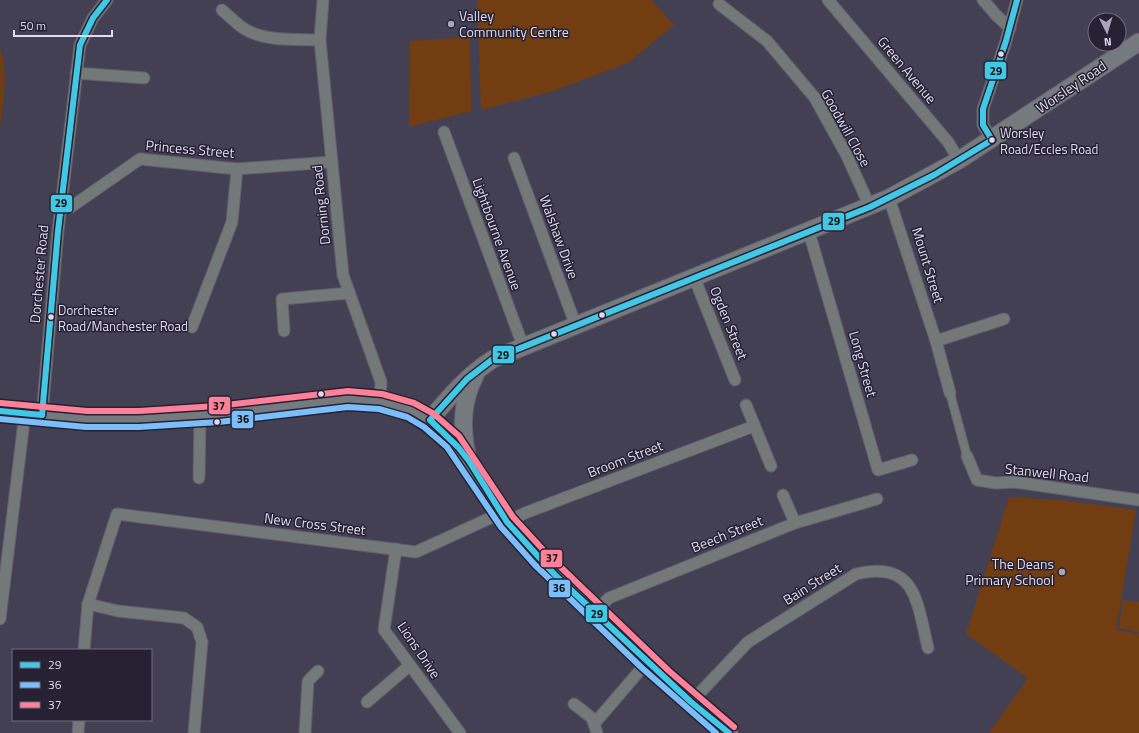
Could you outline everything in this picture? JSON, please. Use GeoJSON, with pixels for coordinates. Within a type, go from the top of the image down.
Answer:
{"type":"FeatureCollection","features":[{"type":"Feature","properties":{"kind":"main road","name":"Worsley Road"},"geometry":{"type":"LineString","coordinates":[[430,420],[479,368],[494,359],[694,277],[809,232],[889,198],[959,160],[992,140],[1139,42]]}},
{"type":"Feature","properties":{"kind":"main road"},"geometry":{"type":"LineString","coordinates":[[469,461],[464,437],[464,411],[468,393],[479,368]]}},
{"type":"Feature","properties":{"kind":"main road"},"geometry":{"type":"LineString","coordinates":[[0,410],[42,415],[139,419],[200,415],[348,399],[380,401],[408,409],[430,420],[458,447],[469,461],[504,517],[556,576],[691,702],[729,733]]}},
{"type":"Feature","properties":{"kind":"street","name":"Dorchester Road"},"geometry":{"type":"LineString","coordinates":[[42,415],[61,206],[80,45],[84,35],[107,0]]}},
{"type":"Feature","properties":{"kind":"street","name":"Dorning Road"},"geometry":{"type":"LineString","coordinates":[[323,0],[320,40],[343,274],[381,382],[380,401]]}},
{"type":"Feature","properties":{"kind":"street","name":"Green Avenue"},"geometry":{"type":"LineString","coordinates":[[828,0],[948,142],[959,160]]}},
{"type":"Feature","properties":{"kind":"street"},"geometry":{"type":"LineString","coordinates":[[983,0],[1010,28]]}},
{"type":"Feature","properties":{"kind":"street"},"geometry":{"type":"LineString","coordinates":[[992,140],[983,125],[982,116],[1010,28],[1017,0]]}},
{"type":"Feature","properties":{"kind":"street","name":"Goodwill Close"},"geometry":{"type":"LineString","coordinates":[[719,4],[767,42],[815,98],[847,156],[870,207]]}},
{"type":"Feature","properties":{"kind":"street"},"geometry":{"type":"LineString","coordinates":[[222,10],[243,28],[254,34],[320,40]]}},
{"type":"Feature","properties":{"kind":"street"},"geometry":{"type":"LineString","coordinates":[[76,73],[144,78]]}},
{"type":"Feature","properties":{"kind":"street","name":"Lightbourne Avenue"},"geometry":{"type":"LineString","coordinates":[[444,132],[523,346]]}},
{"type":"Feature","properties":{"kind":"street","name":"Walshaw Drive"},"geometry":{"type":"LineString","coordinates":[[514,158],[576,326]]}},
{"type":"Feature","properties":{"kind":"street","name":"Princess Street"},"geometry":{"type":"LineString","coordinates":[[61,206],[71,207],[140,159],[237,169],[331,162]]}},
{"type":"Feature","properties":{"kind":"street"},"geometry":{"type":"LineString","coordinates":[[192,327],[232,222],[237,169]]}},
{"type":"Feature","properties":{"kind":"street","name":"Mount Street"},"geometry":{"type":"LineString","coordinates":[[889,198],[936,341],[950,393]]}},
{"type":"Feature","properties":{"kind":"street","name":"Long Street"},"geometry":{"type":"LineString","coordinates":[[809,232],[878,470],[912,460]]}},
{"type":"Feature","properties":{"kind":"street","name":"Ogden Street"},"geometry":{"type":"LineString","coordinates":[[694,277],[735,380]]}},
{"type":"Feature","properties":{"kind":"street"},"geometry":{"type":"LineString","coordinates":[[284,331],[282,299],[349,293]]}},
{"type":"Feature","properties":{"kind":"street"},"geometry":{"type":"LineString","coordinates":[[936,341],[1004,319]]}},
{"type":"Feature","properties":{"kind":"street"},"geometry":{"type":"LineString","coordinates":[[950,393],[967,456]]}},
{"type":"Feature","properties":{"kind":"street"},"geometry":{"type":"LineString","coordinates":[[746,405],[771,466]]}},
{"type":"Feature","properties":{"kind":"street"},"geometry":{"type":"LineString","coordinates":[[0,619],[25,413]]}},
{"type":"Feature","properties":{"kind":"street"},"geometry":{"type":"LineString","coordinates":[[198,478],[200,415]]}},
{"type":"Feature","properties":{"kind":"street","name":"Broom Street"},"geometry":{"type":"LineString","coordinates":[[504,517],[524,513],[754,426]]}},
{"type":"Feature","properties":{"kind":"street","name":"Stanwell Road"},"geometry":{"type":"LineString","coordinates":[[967,456],[977,480],[996,483],[1015,482],[1139,500]]}},
{"type":"Feature","properties":{"kind":"street"},"geometry":{"type":"LineString","coordinates":[[783,495],[795,523]]}},
{"type":"Feature","properties":{"kind":"street","name":"Beech Street"},"geometry":{"type":"LineString","coordinates":[[595,612],[608,598],[795,523],[877,499]]}},
{"type":"Feature","properties":{"kind":"street","name":"New Cross Street"},"geometry":{"type":"LineString","coordinates":[[88,604],[117,514],[416,552],[504,517]]}},
{"type":"Feature","properties":{"kind":"street","name":"Lions Drive"},"geometry":{"type":"LineString","coordinates":[[396,549],[384,630],[460,733]]}},
{"type":"Feature","properties":{"kind":"street","name":"Bain Street"},"geometry":{"type":"LineString","coordinates":[[691,702],[748,642],[856,574],[870,571],[899,575],[915,592],[928,648]]}},
{"type":"Feature","properties":{"kind":"street"},"geometry":{"type":"LineString","coordinates":[[84,649],[88,604],[118,611],[184,618],[197,627],[202,642],[194,733]]}},
{"type":"Feature","properties":{"kind":"street"},"geometry":{"type":"LineString","coordinates":[[596,728],[648,661]]}},
{"type":"Feature","properties":{"kind":"street"},"geometry":{"type":"LineString","coordinates":[[367,702],[410,666]]}},
{"type":"Feature","properties":{"kind":"street"},"geometry":{"type":"LineString","coordinates":[[305,733],[308,681],[318,671]]}},
{"type":"Feature","properties":{"kind":"street"},"geometry":{"type":"LineString","coordinates":[[574,704],[592,718],[596,728]]}},
{"type":"Feature","properties":{"kind":"street"},"geometry":{"type":"LineString","coordinates":[[78,733],[79,721]]}},
{"type":"Feature","properties":{"kind":"shaded area"},"geometry":{"type":"Polygon","coordinates":[[[477,0],[651,0],[674,25],[628,63],[553,91],[481,110],[477,0]]]}},
{"type":"Feature","properties":{"kind":"shaded area"},"geometry":{"type":"Polygon","coordinates":[[[470,37],[471,111],[409,127],[410,41],[470,37]]]}},
{"type":"Feature","properties":{"kind":"shaded area"},"geometry":{"type":"Polygon","coordinates":[[[0,49],[3,58],[5,78],[0,127],[0,49]]]}},
{"type":"Feature","properties":{"kind":"shaded area","name":"The Deans Primary School"},"geometry":{"type":"Polygon","coordinates":[[[1009,497],[1060,500],[1136,510],[1116,630],[1139,634],[1139,733],[989,733],[1028,678],[966,634],[1009,497]]]}},
{"type":"Feature","properties":{"kind":"shaded area"},"geometry":{"type":"Polygon","coordinates":[[[1123,600],[1139,602],[1139,632],[1119,628],[1123,600]]]}},
{"type":"Feature","properties":{"kind":"transit line","name":"29"},"geometry":{"type":"LineString","coordinates":[[42,415],[58,231],[80,45],[93,18],[107,0]]}},
{"type":"Feature","properties":{"kind":"transit line","name":"29"},"geometry":{"type":"LineString","coordinates":[[992,140],[983,125],[983,109],[1006,41],[1017,0]]}},
{"type":"Feature","properties":{"kind":"transit line","name":"29"},"geometry":{"type":"LineString","coordinates":[[729,733],[691,702],[556,576],[507,522],[469,461],[458,447],[430,420],[467,379],[493,359],[870,207],[934,175],[992,140]]}},
{"type":"Feature","properties":{"kind":"transit line","name":"37"},"geometry":{"type":"LineString","coordinates":[[1,403],[87,411],[139,411],[217,406],[348,391],[382,394],[414,403],[434,414],[459,436],[513,517],[547,554],[669,671],[734,727]]}},
{"type":"Feature","properties":{"kind":"transit line","name":"36"},"geometry":{"type":"LineString","coordinates":[[0,419],[86,427],[139,427],[219,422],[348,407],[379,409],[407,417],[424,427],[447,447],[501,527],[535,565],[642,668],[716,733]]}},
{"type":"Feature","properties":{"kind":"transit line","name":"29"},"geometry":{"type":"LineString","coordinates":[[0,411],[42,415]]}},
{"type":"Feature","properties":{"kind":"place","name":"Valley Community Centre"},"geometry":{"type":"Point","coordinates":[451,24]}},
{"type":"Feature","properties":{"kind":"place","name":"Worsley Road/Eccles Road"},"geometry":{"type":"Point","coordinates":[992,140]}},
{"type":"Feature","properties":{"kind":"place","name":"Dorchester Road/Manchester Road"},"geometry":{"type":"Point","coordinates":[51,317]}},
{"type":"Feature","properties":{"kind":"place","name":"The Deans Primary School"},"geometry":{"type":"Point","coordinates":[1062,572]}}]}
